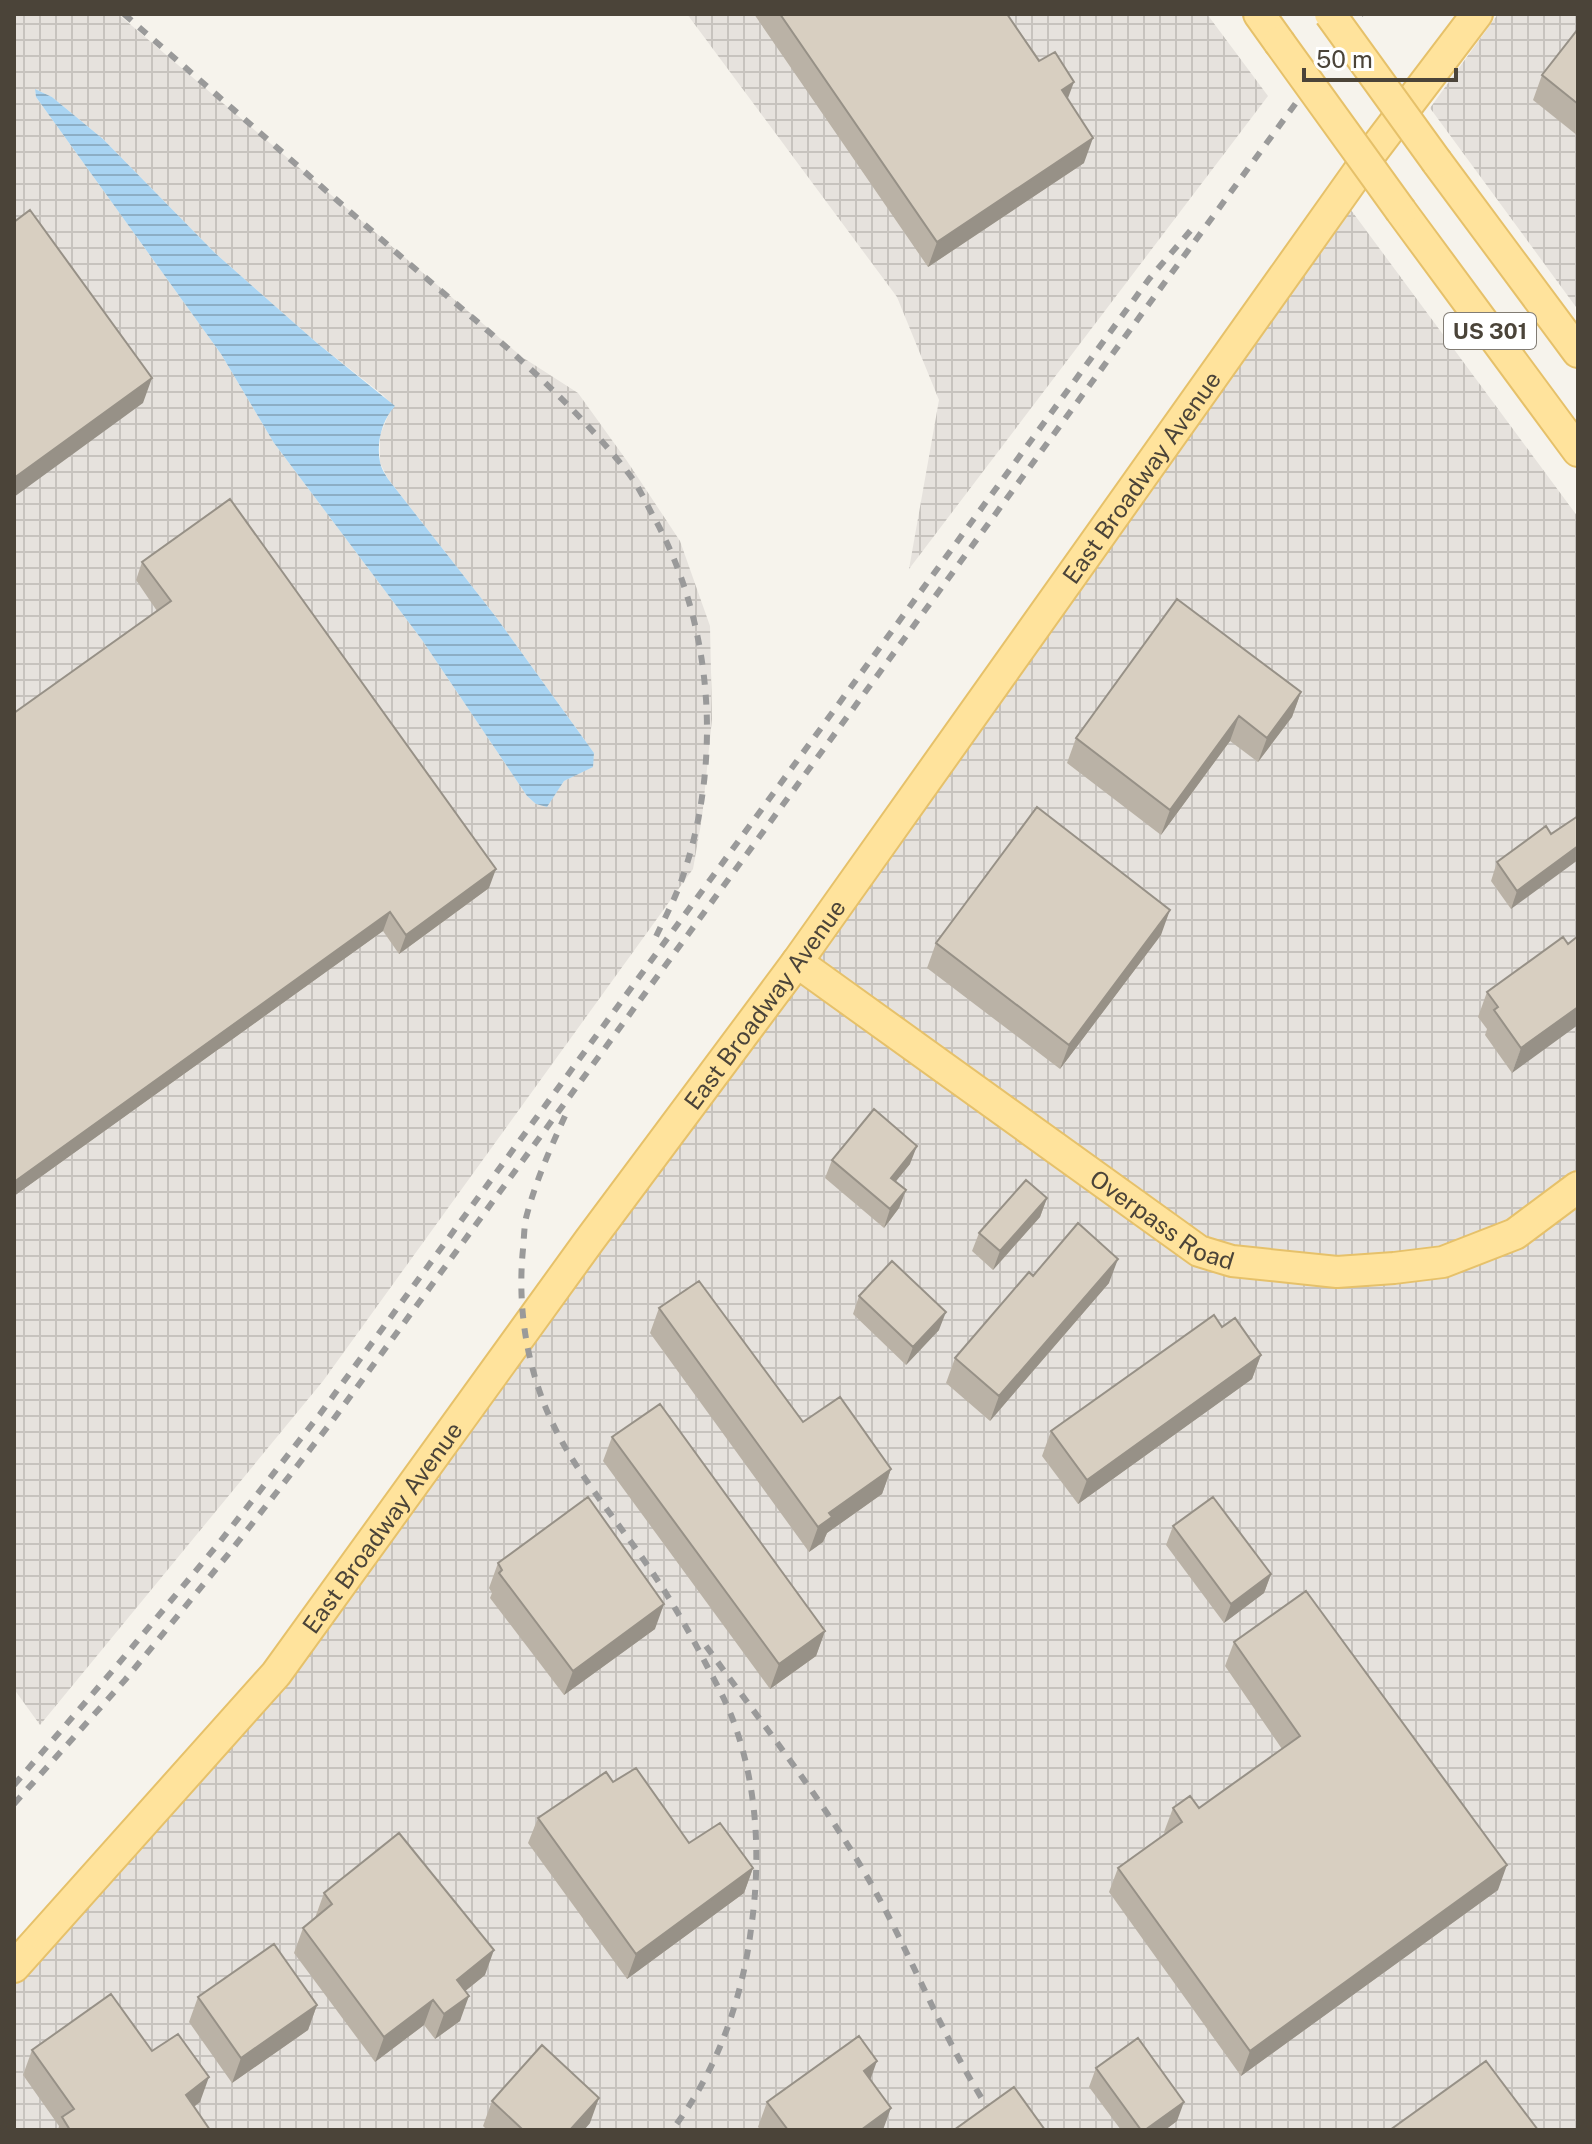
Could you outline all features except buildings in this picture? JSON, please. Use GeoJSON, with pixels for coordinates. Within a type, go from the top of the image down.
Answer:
{"type":"FeatureCollection","features":[{"type":"Feature","properties":{"kind":"main road","name":"US 301"},"geometry":{"type":"LineString","coordinates":[[1259,14],[1578,451]]}},
{"type":"Feature","properties":{"kind":"main road","name":"US 301"},"geometry":{"type":"LineString","coordinates":[[1330,14],[1578,352]]}},
{"type":"Feature","properties":{"kind":"main road","name":"East Broadway Avenue"},"geometry":{"type":"LineString","coordinates":[[14,1967],[276,1674],[589,1241],[797,962],[1373,151],[1477,14]]}},
{"type":"Feature","properties":{"kind":"main road","name":"Overpass Road"},"geometry":{"type":"LineString","coordinates":[[797,962],[1199,1251],[1232,1261],[1337,1272],[1443,1262],[1515,1234],[1578,1187]]}},
{"type":"Feature","properties":{"kind":"shaded area"},"geometry":{"type":"Polygon","coordinates":[[[14,14],[118,14],[522,357],[578,393],[680,541],[710,626],[712,719],[702,818],[693,869],[323,1381],[40,1725],[14,1689],[14,14]],[[35,89],[36,97],[221,354],[274,443],[422,640],[527,796],[536,804],[547,806],[564,781],[592,767],[594,753],[496,617],[388,479],[380,463],[380,435],[394,407],[215,253],[103,139],[52,97],[35,89]]]}},
{"type":"Feature","properties":{"kind":"shaded area"},"geometry":{"type":"Polygon","coordinates":[[[687,14],[1207,14],[1268,96],[909,569],[939,400],[897,297],[687,14]]]}},
{"type":"Feature","properties":{"kind":"shaded area"},"geometry":{"type":"Polygon","coordinates":[[[1498,14],[1578,14],[1576,307],[1430,108],[1498,14]]]}},
{"type":"Feature","properties":{"kind":"shaded area"},"geometry":{"type":"Polygon","coordinates":[[[1351,210],[1578,517],[1578,1172],[1509,1223],[1439,1250],[1336,1261],[1289,1257],[1203,1240],[813,960],[1301,273],[1351,210]]]}},
{"type":"Feature","properties":{"kind":"shaded area"},"geometry":{"type":"Polygon","coordinates":[[[800,977],[1193,1260],[1337,1284],[1578,1201],[1578,2130],[14,2130],[14,1984],[284,1682],[800,977]]]}},
{"type":"Feature","properties":{"kind":"water"},"geometry":{"type":"Polygon","coordinates":[[[35,89],[52,97],[103,139],[215,253],[317,343],[395,406],[383,425],[380,440],[379,455],[384,473],[496,617],[594,753],[593,767],[564,781],[547,807],[536,804],[527,796],[422,640],[274,443],[221,354],[36,97],[35,89]]]}},
{"type":"Feature","properties":{"kind":"railway"},"geometry":{"type":"LineString","coordinates":[[124,14],[523,362],[605,444],[640,491],[675,562],[690,605],[706,694],[704,785],[696,829],[681,882],[652,945]]}},
{"type":"Feature","properties":{"kind":"railway"},"geometry":{"type":"LineString","coordinates":[[14,1804],[125,1680],[333,1420],[1361,14]]}},
{"type":"Feature","properties":{"kind":"railway"},"geometry":{"type":"LineString","coordinates":[[14,1785],[219,1543],[320,1414],[1149,279],[1191,230]]}},
{"type":"Feature","properties":{"kind":"railway"},"geometry":{"type":"LineString","coordinates":[[565,1116],[538,1179],[525,1226],[521,1275],[529,1354],[544,1404],[568,1452],[664,1590],[721,1692],[748,1771],[755,1824],[754,1903],[747,1956],[734,2009],[702,2085],[672,2130]]}},
{"type":"Feature","properties":{"kind":"railway"},"geometry":{"type":"LineString","coordinates":[[706,1646],[793,1764],[854,1855],[961,2063],[995,2119]]}}]}
